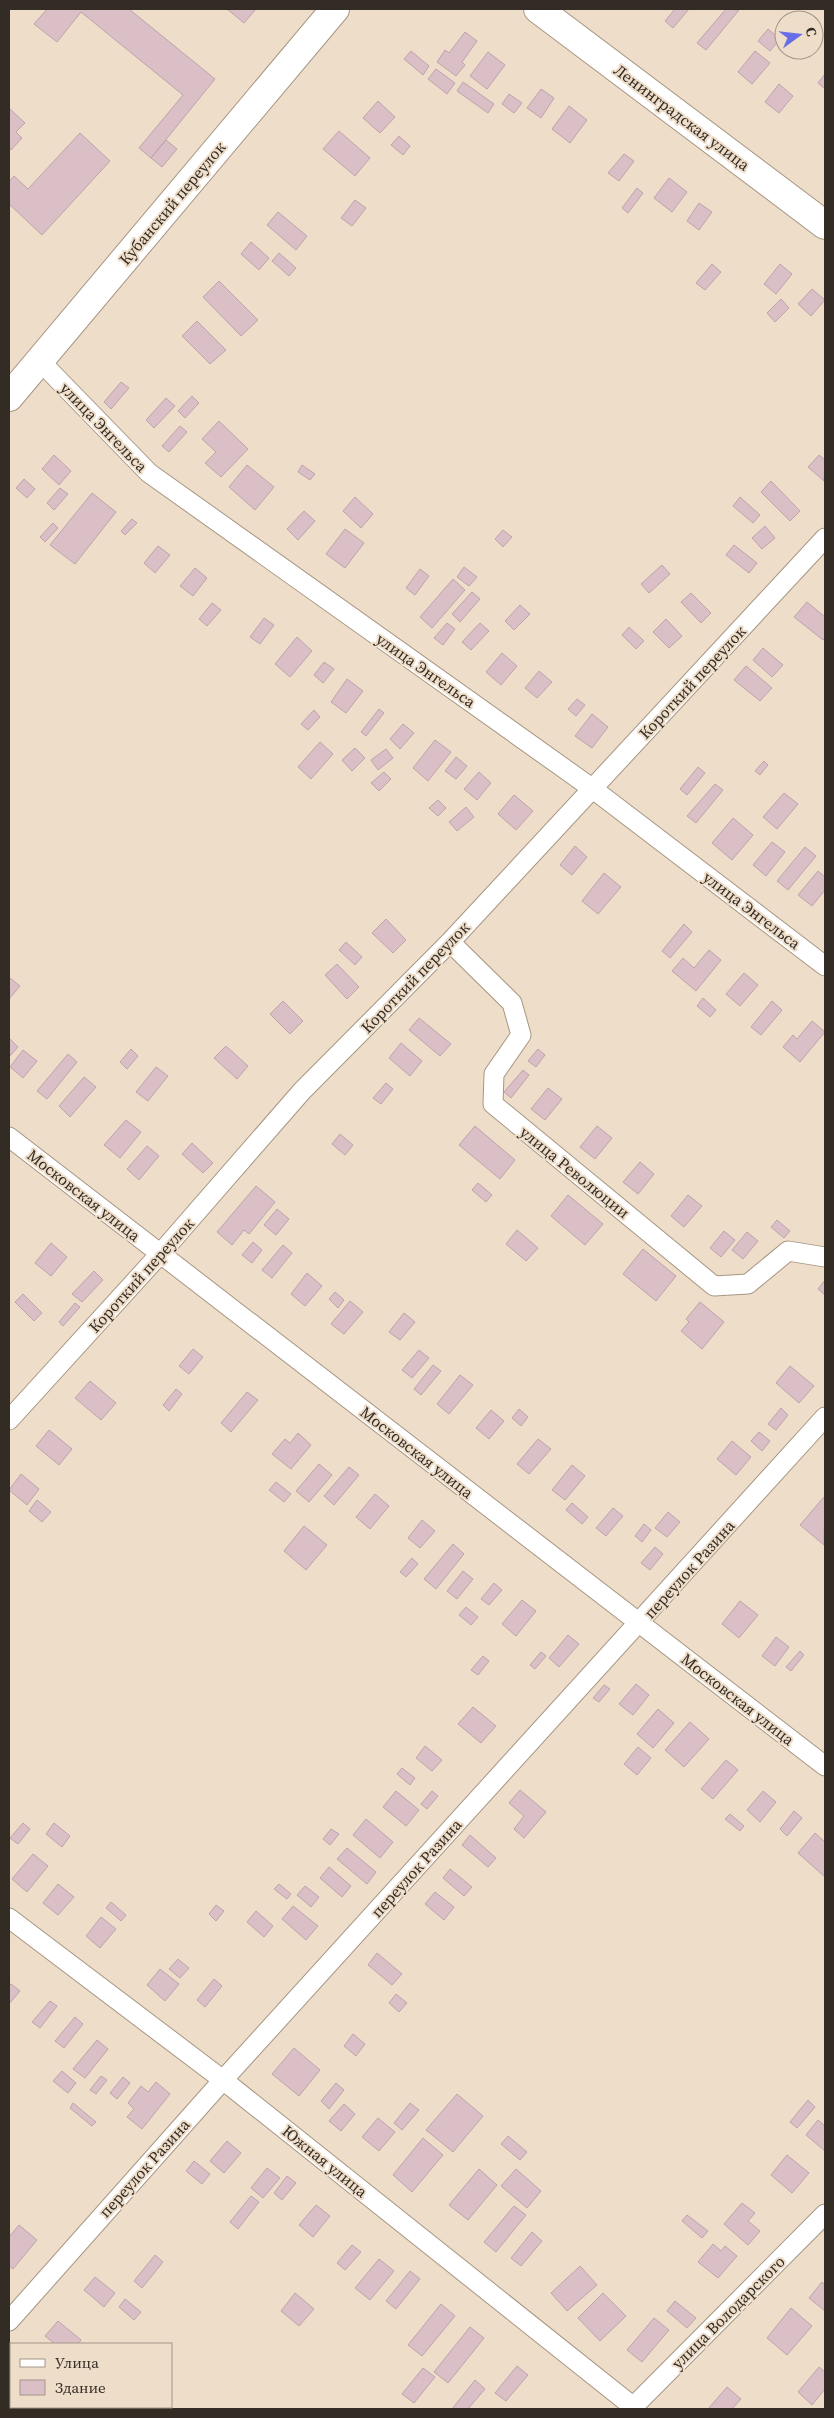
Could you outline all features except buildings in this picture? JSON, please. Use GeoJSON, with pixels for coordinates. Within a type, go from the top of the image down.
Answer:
{"type":"FeatureCollection","features":[{"type":"Feature","properties":{"kind":"street","name":"Кубанский переулок"},"geometry":{"type":"LineString","coordinates":[[9,397],[335,9]]}},
{"type":"Feature","properties":{"kind":"street","name":"Ленинградская улица"},"geometry":{"type":"LineString","coordinates":[[538,9],[825,225]]}},
{"type":"Feature","properties":{"kind":"street","name":"улица Энгельса"},"geometry":{"type":"LineString","coordinates":[[40,361],[148,473],[593,789],[825,966]]}},
{"type":"Feature","properties":{"kind":"street","name":"Короткий переулок"},"geometry":{"type":"LineString","coordinates":[[9,1420],[160,1254],[302,1092],[450,942],[825,538]]}},
{"type":"Feature","properties":{"kind":"street","name":"улица Революции"},"geometry":{"type":"LineString","coordinates":[[450,942],[512,1003],[520,1035],[494,1074],[493,1104],[714,1286],[748,1284],[788,1251],[825,1257]]}},
{"type":"Feature","properties":{"kind":"street","name":"Московская улица"},"geometry":{"type":"LineString","coordinates":[[9,1137],[825,1766]]}},
{"type":"Feature","properties":{"kind":"street","name":"переулок Разина"},"geometry":{"type":"LineString","coordinates":[[9,2321],[223,2080],[640,1623],[825,1417]]}},
{"type":"Feature","properties":{"kind":"street","name":"Южная улица"},"geometry":{"type":"LineString","coordinates":[[9,1918],[223,2080],[634,2408]]}},
{"type":"Feature","properties":{"kind":"street","name":"улица Володарского"},"geometry":{"type":"LineString","coordinates":[[634,2408],[825,2214]]}}]}
